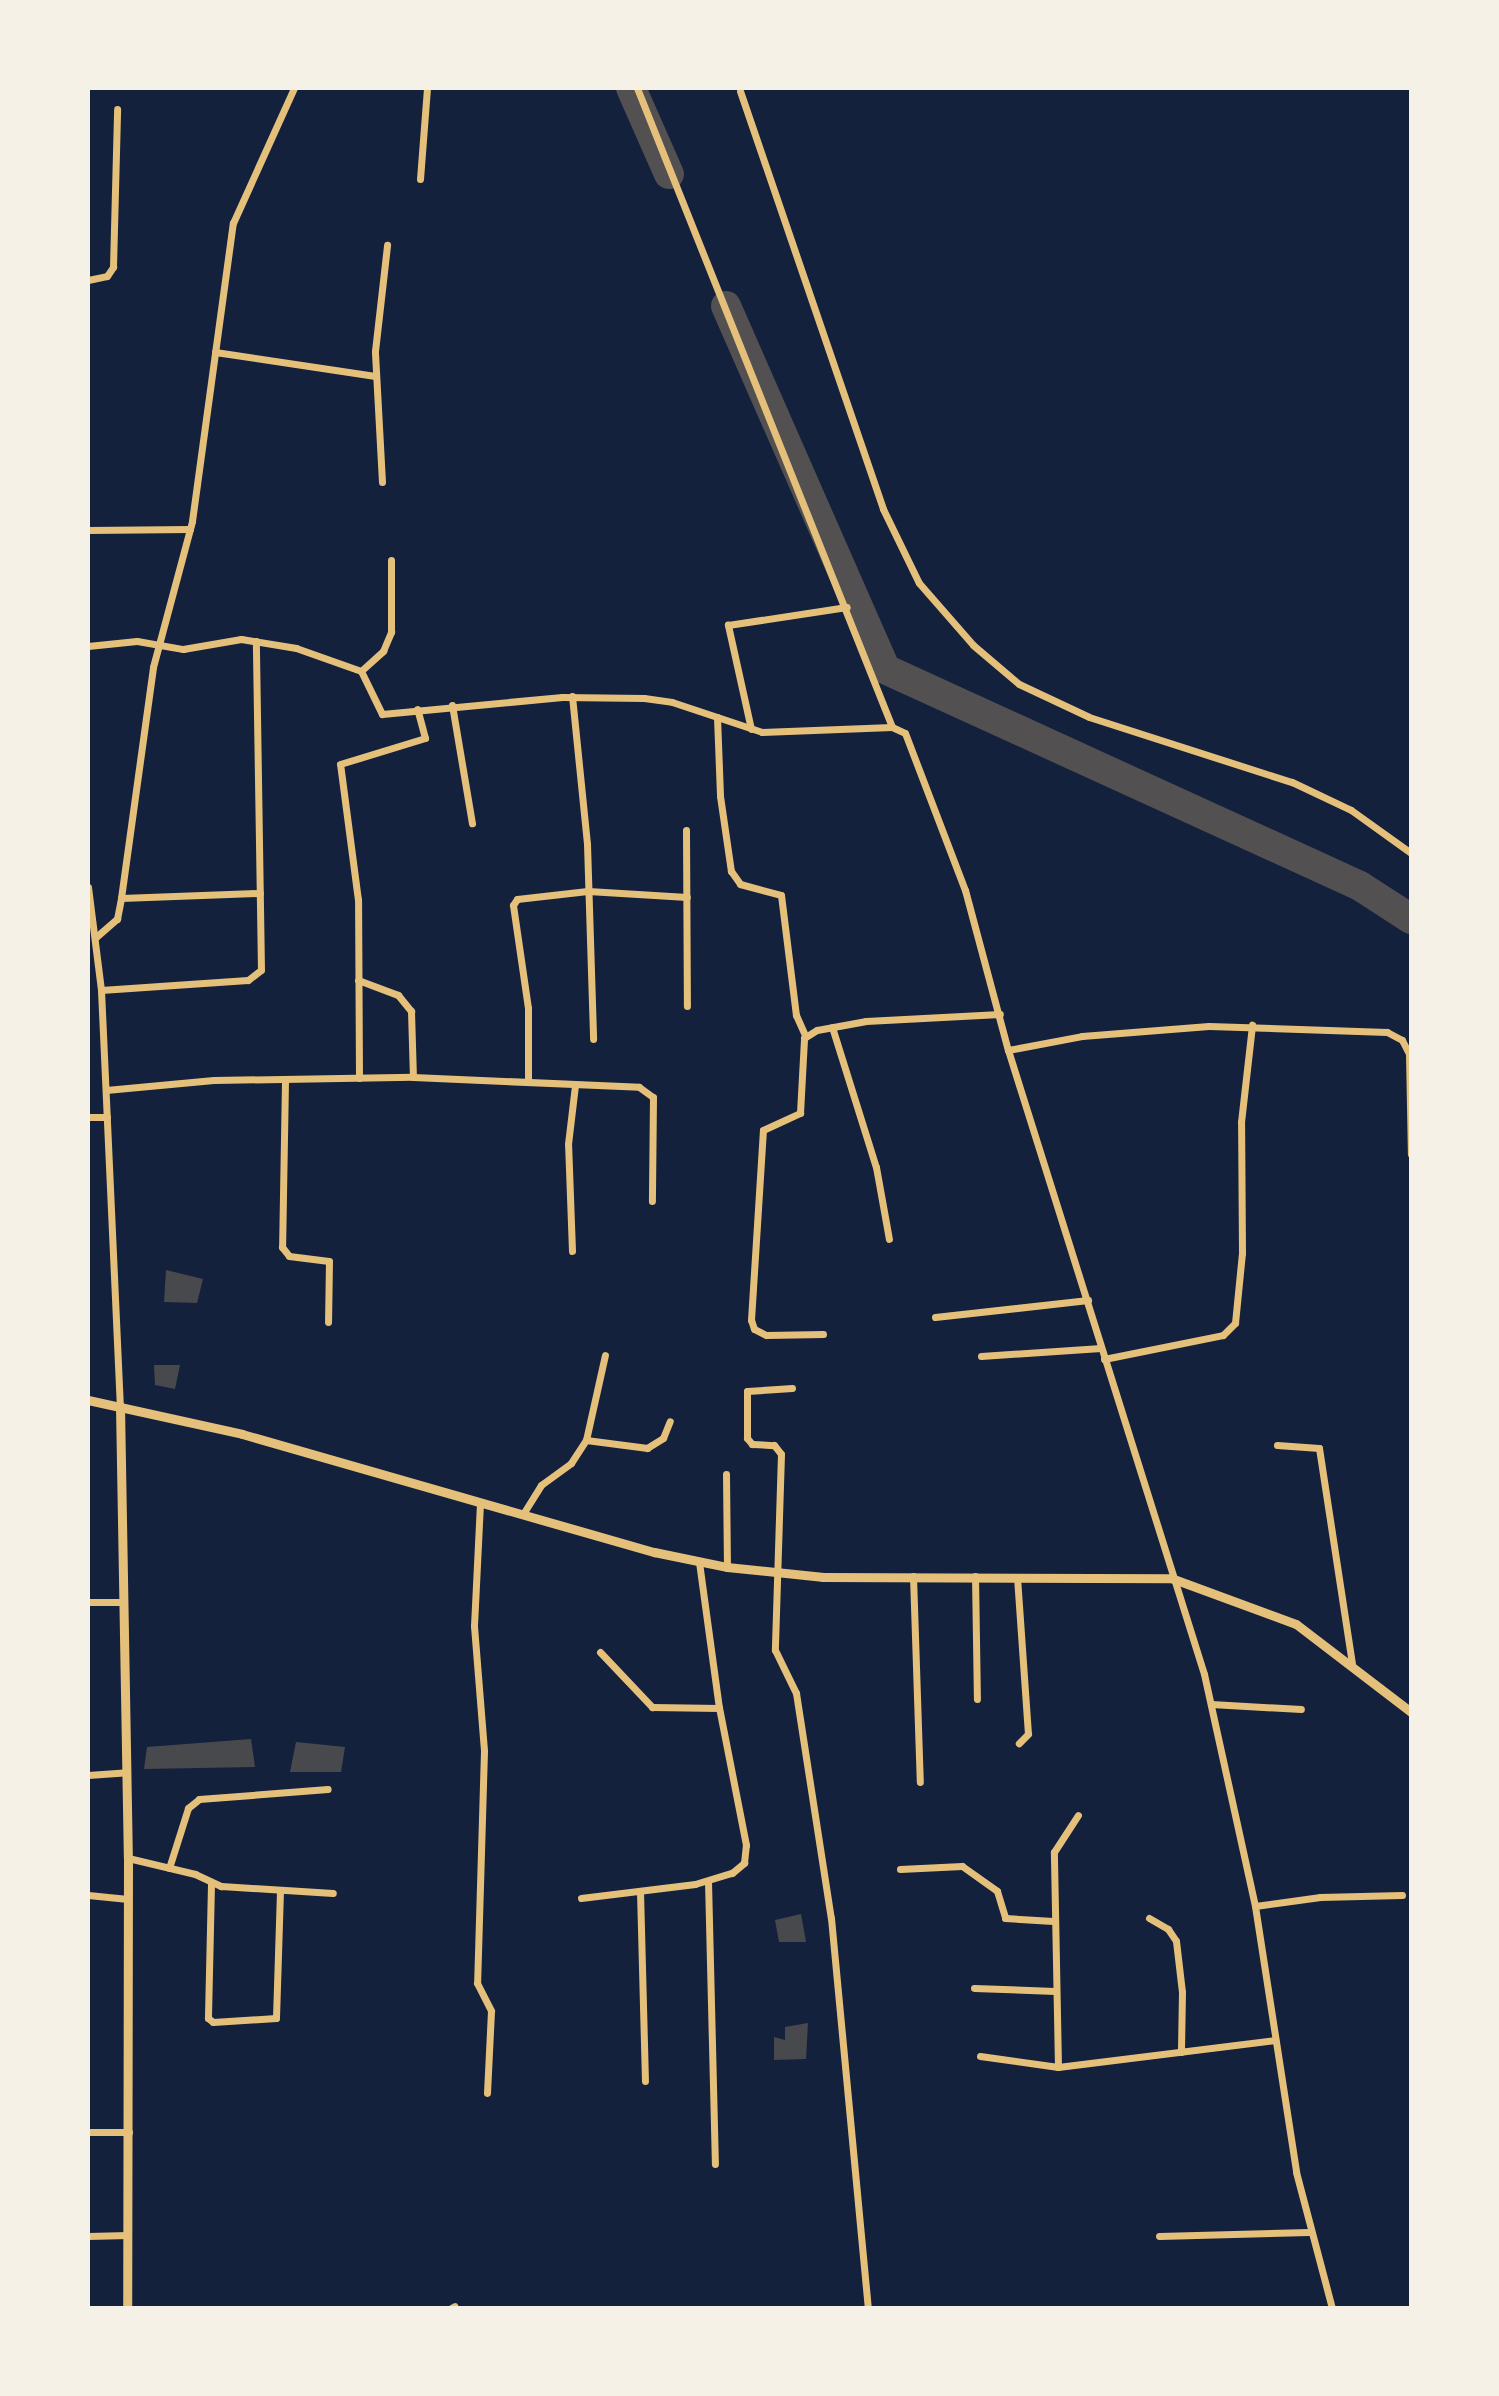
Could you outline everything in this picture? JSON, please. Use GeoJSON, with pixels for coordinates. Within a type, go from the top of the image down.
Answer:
{"type":"FeatureCollection","features":[{"type":"Feature","properties":{"kind":"street"},"geometry":{"type":"LineString","coordinates":[[96,937],[117,919],[158,644],[190,529],[233,223],[294,88]]}},
{"type":"Feature","properties":{"kind":"street"},"geometry":{"type":"LineString","coordinates":[[420,179],[427,88]]}},
{"type":"Feature","properties":{"kind":"street"},"geometry":{"type":"LineString","coordinates":[[637,88],[847,607],[892,727],[907,737],[919,763],[965,890],[1008,1050],[1211,1704],[1255,1906],[1309,2232],[1332,2308]]}},
{"type":"Feature","properties":{"kind":"street"},"geometry":{"type":"LineString","coordinates":[[740,91],[883,509],[919,583],[964,635],[1019,684],[1089,717],[1292,782],[1351,810],[1411,853]]}},
{"type":"Feature","properties":{"kind":"street"},"geometry":{"type":"LineString","coordinates":[[88,280],[107,276],[113,267],[117,109]]}},
{"type":"Feature","properties":{"kind":"street"},"geometry":{"type":"LineString","coordinates":[[382,482],[375,376],[387,245]]}},
{"type":"Feature","properties":{"kind":"street"},"geometry":{"type":"LineString","coordinates":[[215,352],[375,376]]}},
{"type":"Feature","properties":{"kind":"street"},"geometry":{"type":"LineString","coordinates":[[88,530],[190,529]]}},
{"type":"Feature","properties":{"kind":"street"},"geometry":{"type":"LineString","coordinates":[[361,671],[383,651],[391,632],[391,560]]}},
{"type":"Feature","properties":{"kind":"street"},"geometry":{"type":"LineString","coordinates":[[751,729],[728,625],[847,607]]}},
{"type":"Feature","properties":{"kind":"street"},"geometry":{"type":"LineString","coordinates":[[88,646],[137,641],[183,649],[224,639],[296,648],[361,671],[382,714],[572,696],[663,700],[751,729],[803,734],[892,727]]}},
{"type":"Feature","properties":{"kind":"street"},"geometry":{"type":"LineString","coordinates":[[101,990],[256,977],[264,961],[256,641]]}},
{"type":"Feature","properties":{"kind":"street"},"geometry":{"type":"LineString","coordinates":[[572,696],[588,891],[593,1039]]}},
{"type":"Feature","properties":{"kind":"street"},"geometry":{"type":"LineString","coordinates":[[452,705],[472,823]]}},
{"type":"Feature","properties":{"kind":"street"},"geometry":{"type":"LineString","coordinates":[[359,1078],[358,900],[340,764],[425,738],[417,709]]}},
{"type":"Feature","properties":{"kind":"street"},"geometry":{"type":"LineString","coordinates":[[717,717],[720,796],[731,871],[740,884],[781,895],[796,1015],[805,1035],[800,1113],[763,1130],[751,1320],[754,1329],[766,1335],[823,1334]]}},
{"type":"Feature","properties":{"kind":"street"},"geometry":{"type":"LineString","coordinates":[[686,830],[687,1006]]}},
{"type":"Feature","properties":{"kind":"street"},"geometry":{"type":"LineString","coordinates":[[88,887],[101,990],[120,1406],[128,1858],[127,2308]]}},
{"type":"Feature","properties":{"kind":"street"},"geometry":{"type":"LineString","coordinates":[[528,1080],[528,1008],[513,905],[523,896],[588,891],[687,897]]}},
{"type":"Feature","properties":{"kind":"street"},"geometry":{"type":"LineString","coordinates":[[121,898],[260,893]]}},
{"type":"Feature","properties":{"kind":"street"},"geometry":{"type":"LineString","coordinates":[[88,957],[98,958]]}},
{"type":"Feature","properties":{"kind":"street"},"geometry":{"type":"LineString","coordinates":[[358,980],[398,995],[411,1011],[413,1077]]}},
{"type":"Feature","properties":{"kind":"street"},"geometry":{"type":"LineString","coordinates":[[805,1035],[832,1027],[1000,1014]]}},
{"type":"Feature","properties":{"kind":"street"},"geometry":{"type":"LineString","coordinates":[[1008,1050],[1082,1036],[1252,1025],[1397,1035],[1409,1054],[1411,1154]]}},
{"type":"Feature","properties":{"kind":"street"},"geometry":{"type":"LineString","coordinates":[[1104,1359],[1223,1335],[1235,1323],[1242,1253],[1241,1122],[1252,1025]]}},
{"type":"Feature","properties":{"kind":"street"},"geometry":{"type":"LineString","coordinates":[[832,1027],[876,1167],[889,1239]]}},
{"type":"Feature","properties":{"kind":"street"},"geometry":{"type":"LineString","coordinates":[[106,1090],[214,1080],[413,1077],[528,1080],[649,1090],[655,1118],[652,1201]]}},
{"type":"Feature","properties":{"kind":"street"},"geometry":{"type":"LineString","coordinates":[[285,1081],[282,1247],[289,1256],[329,1261],[328,1322]]}},
{"type":"Feature","properties":{"kind":"street"},"geometry":{"type":"LineString","coordinates":[[572,1251],[568,1144],[575,1085]]}},
{"type":"Feature","properties":{"kind":"street"},"geometry":{"type":"LineString","coordinates":[[88,1117],[107,1117]]}},
{"type":"Feature","properties":{"kind":"street"},"geometry":{"type":"LineString","coordinates":[[935,1317],[1088,1300]]}},
{"type":"Feature","properties":{"kind":"street"},"geometry":{"type":"LineString","coordinates":[[981,1356],[1101,1348]]}},
{"type":"Feature","properties":{"kind":"street"},"geometry":{"type":"LineString","coordinates":[[523,1514],[541,1485],[571,1463],[586,1440],[605,1355]]}},
{"type":"Feature","properties":{"kind":"street"},"geometry":{"type":"LineString","coordinates":[[792,1388],[755,1387],[747,1394],[748,1442],[774,1445],[781,1454],[776,1657],[796,1693],[831,1918],[868,2308]]}},
{"type":"Feature","properties":{"kind":"street"},"geometry":{"type":"LineString","coordinates":[[88,1400],[242,1434],[480,1503],[727,1567],[776,1574],[1171,1578],[1276,1615],[1352,1663],[1411,1712]]}},
{"type":"Feature","properties":{"kind":"street"},"geometry":{"type":"LineString","coordinates":[[586,1440],[647,1448],[663,1438],[670,1421]]}},
{"type":"Feature","properties":{"kind":"street"},"geometry":{"type":"LineString","coordinates":[[1277,1445],[1319,1448],[1352,1663]]}},
{"type":"Feature","properties":{"kind":"street"},"geometry":{"type":"LineString","coordinates":[[726,1474],[727,1567]]}},
{"type":"Feature","properties":{"kind":"street"},"geometry":{"type":"LineString","coordinates":[[480,1503],[475,1641],[484,1751],[477,1983],[491,2011],[487,2093]]}},
{"type":"Feature","properties":{"kind":"street"},"geometry":{"type":"LineString","coordinates":[[581,1898],[708,1881],[739,1869],[746,1855],[719,1708],[699,1562]]}},
{"type":"Feature","properties":{"kind":"street"},"geometry":{"type":"LineString","coordinates":[[913,1576],[920,1782]]}},
{"type":"Feature","properties":{"kind":"street"},"geometry":{"type":"LineString","coordinates":[[975,1576],[977,1699]]}},
{"type":"Feature","properties":{"kind":"street"},"geometry":{"type":"LineString","coordinates":[[1017,1577],[1028,1734],[1019,1743]]}},
{"type":"Feature","properties":{"kind":"street"},"geometry":{"type":"LineString","coordinates":[[88,1602],[123,1602]]}},
{"type":"Feature","properties":{"kind":"street"},"geometry":{"type":"LineString","coordinates":[[600,1652],[652,1707],[719,1708]]}},
{"type":"Feature","properties":{"kind":"street"},"geometry":{"type":"LineString","coordinates":[[1211,1704],[1301,1709]]}},
{"type":"Feature","properties":{"kind":"street"},"geometry":{"type":"LineString","coordinates":[[88,1775],[127,1772]]}},
{"type":"Feature","properties":{"kind":"street"},"geometry":{"type":"LineString","coordinates":[[169,1868],[188,1808],[199,1799],[328,1789]]}},
{"type":"Feature","properties":{"kind":"street"},"geometry":{"type":"LineString","coordinates":[[1058,2067],[1053,1921],[1055,1844],[1074,1828],[1078,1815]]}},
{"type":"Feature","properties":{"kind":"street"},"geometry":{"type":"LineString","coordinates":[[128,1858],[169,1868],[211,1884],[333,1893]]}},
{"type":"Feature","properties":{"kind":"street"},"geometry":{"type":"LineString","coordinates":[[900,1869],[962,1866],[997,1891],[1005,1918],[1053,1921]]}},
{"type":"Feature","properties":{"kind":"street"},"geometry":{"type":"LineString","coordinates":[[708,1881],[715,2164]]}},
{"type":"Feature","properties":{"kind":"street"},"geometry":{"type":"LineString","coordinates":[[211,1884],[208,2018],[213,2022],[276,2018],[280,1890]]}},
{"type":"Feature","properties":{"kind":"street"},"geometry":{"type":"LineString","coordinates":[[640,1891],[645,2081]]}},
{"type":"Feature","properties":{"kind":"street"},"geometry":{"type":"LineString","coordinates":[[88,1895],[128,1899]]}},
{"type":"Feature","properties":{"kind":"street"},"geometry":{"type":"LineString","coordinates":[[1255,1906],[1320,1897],[1402,1895]]}},
{"type":"Feature","properties":{"kind":"street"},"geometry":{"type":"LineString","coordinates":[[1149,1918],[1168,1929],[1176,1941],[1182,1992],[1181,2052]]}},
{"type":"Feature","properties":{"kind":"street"},"geometry":{"type":"LineString","coordinates":[[974,1988],[1055,1991]]}},
{"type":"Feature","properties":{"kind":"street"},"geometry":{"type":"LineString","coordinates":[[980,2056],[1058,2067],[1275,2040]]}},
{"type":"Feature","properties":{"kind":"street"},"geometry":{"type":"LineString","coordinates":[[88,2132],[129,2132]]}},
{"type":"Feature","properties":{"kind":"street"},"geometry":{"type":"LineString","coordinates":[[1159,2236],[1309,2232]]}},
{"type":"Feature","properties":{"kind":"street"},"geometry":{"type":"LineString","coordinates":[[88,2236],[128,2235]]}},
{"type":"Feature","properties":{"kind":"building"},"geometry":{"type":"Polygon","coordinates":[[[166,1270],[203,1279],[197,1303],[164,1302],[166,1270]]]}},
{"type":"Feature","properties":{"kind":"building"},"geometry":{"type":"Polygon","coordinates":[[[154,1365],[180,1365],[175,1389],[155,1385],[154,1365]]]}},
{"type":"Feature","properties":{"kind":"building"},"geometry":{"type":"Polygon","coordinates":[[[251,1739],[255,1767],[144,1769],[147,1747],[251,1739]]]}},
{"type":"Feature","properties":{"kind":"building"},"geometry":{"type":"Polygon","coordinates":[[[296,1742],[345,1747],[341,1772],[290,1772],[296,1742]]]}},
{"type":"Feature","properties":{"kind":"building"},"geometry":{"type":"Polygon","coordinates":[[[801,1914],[806,1942],[779,1942],[775,1920],[801,1914]]]}},
{"type":"Feature","properties":{"kind":"building"},"geometry":{"type":"Polygon","coordinates":[[[808,2023],[806,2059],[774,2060],[774,2037],[785,2040],[785,2027],[808,2023]]]}},
{"type":"Feature","properties":{"kind":"taxiway"},"geometry":{"type":"LineString","coordinates":[[631,88],[669,174]]}},
{"type":"Feature","properties":{"kind":"taxiway"},"geometry":{"type":"LineString","coordinates":[[726,306],[885,669],[1360,886],[1411,919]]}}]}
